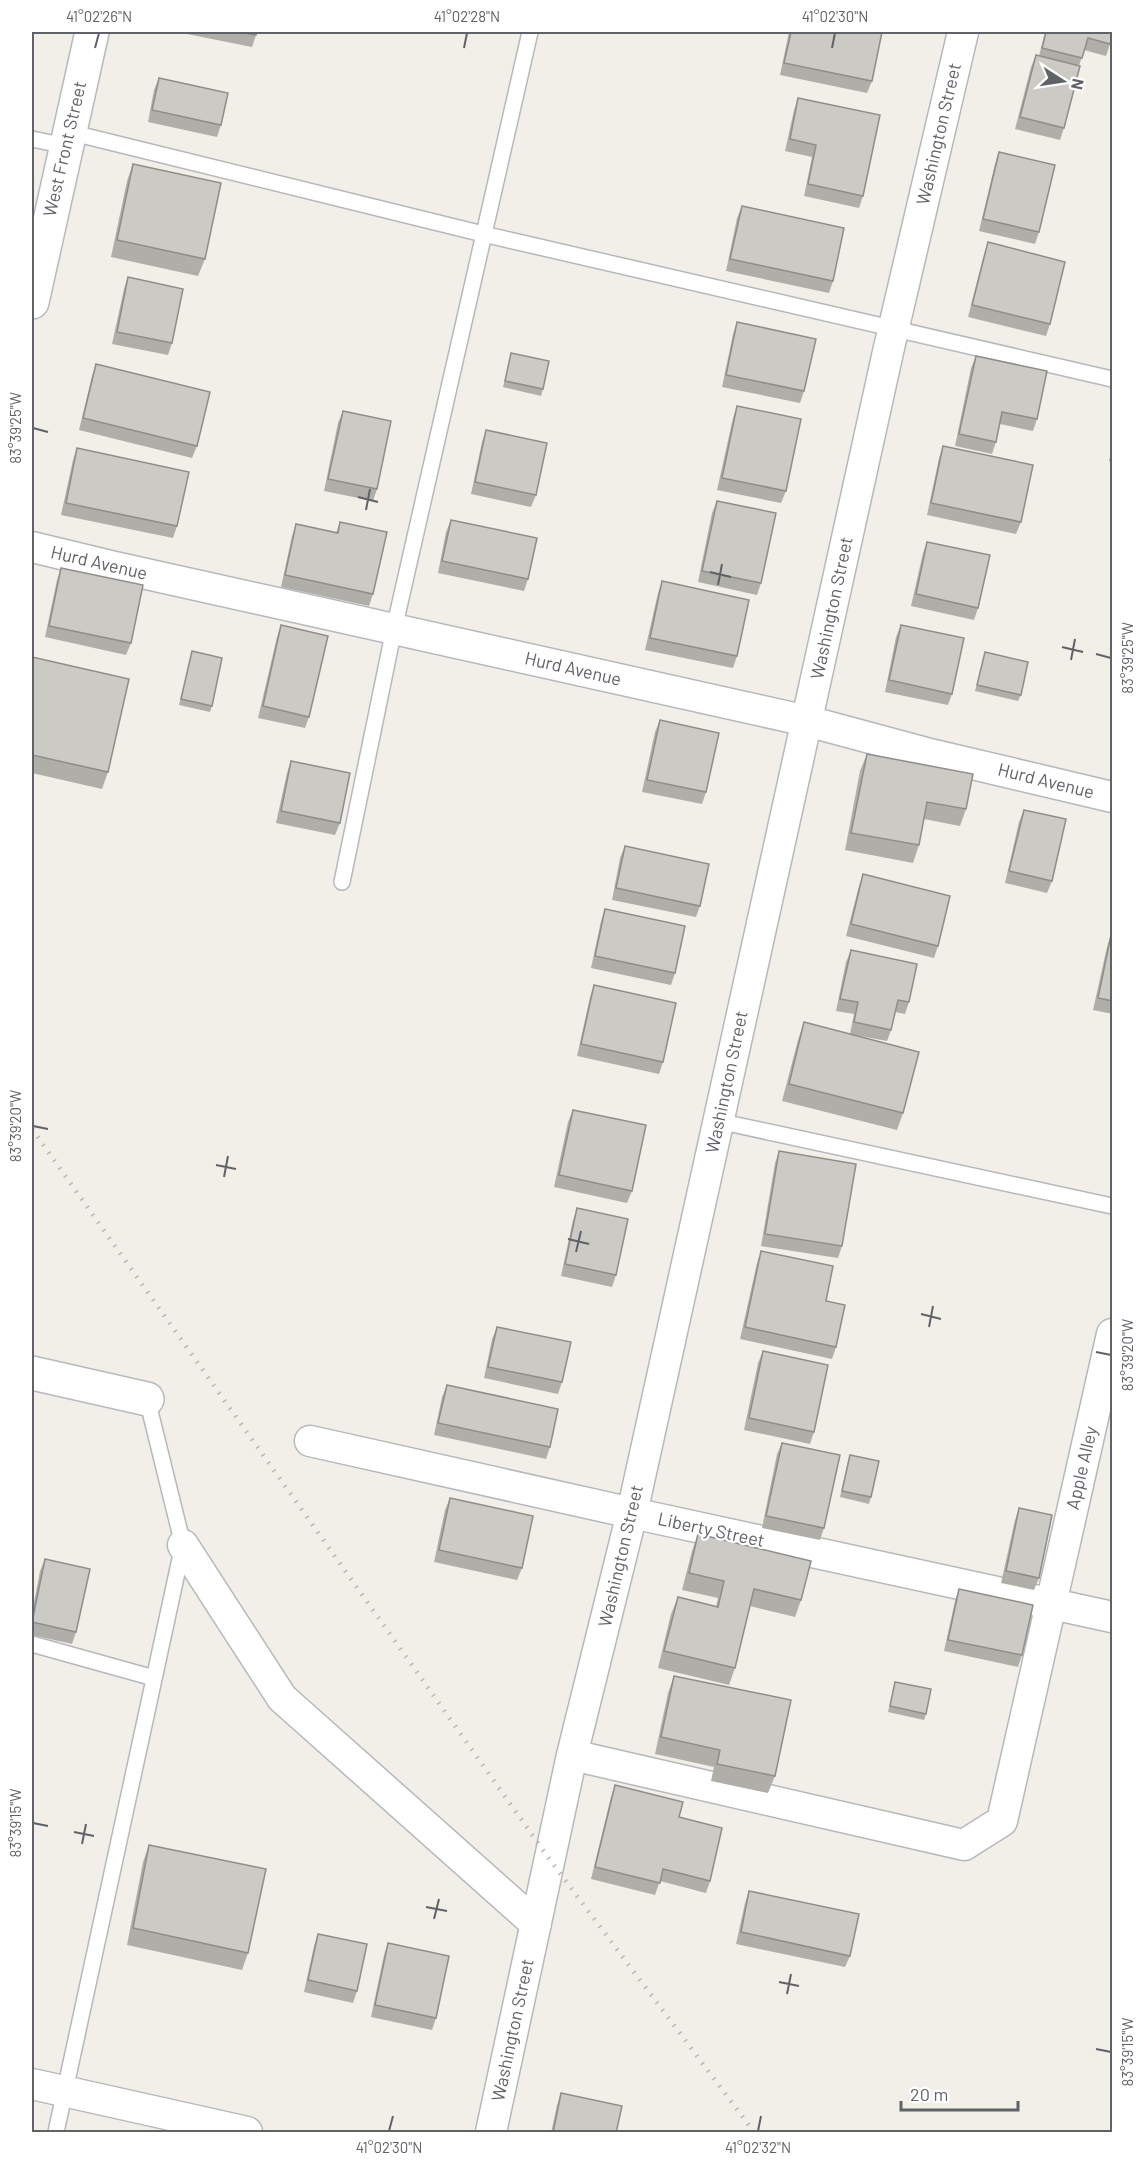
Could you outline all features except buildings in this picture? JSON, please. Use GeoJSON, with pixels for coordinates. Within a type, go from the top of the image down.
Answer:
{"type":"FeatureCollection","features":[{"type":"Feature","properties":{"kind":"street","name":"West Front Street"},"geometry":{"type":"LineString","coordinates":[[32,302],[92,32]]}},
{"type":"Feature","properties":{"kind":"street","name":"Washington Street"},"geometry":{"type":"LineString","coordinates":[[491,2133],[572,1755],[632,1513],[894,329],[963,32]]}},
{"type":"Feature","properties":{"kind":"street","name":"Hurd Avenue"},"geometry":{"type":"LineString","coordinates":[[32,547],[807,721],[926,753],[1113,797]]}},
{"type":"Feature","properties":{"kind":"street","name":"Apple Alley"},"geometry":{"type":"LineString","coordinates":[[572,1755],[964,1845],[1002,1821],[1113,1334]]}},
{"type":"Feature","properties":{"kind":"street"},"geometry":{"type":"LineString","coordinates":[[32,1374],[147,1399]]}},
{"type":"Feature","properties":{"kind":"street","name":"Liberty Street"},"geometry":{"type":"LineString","coordinates":[[310,1440],[632,1513],[1113,1617]]}},
{"type":"Feature","properties":{"kind":"street"},"geometry":{"type":"LineString","coordinates":[[183,1545],[282,1698],[536,1924]]}},
{"type":"Feature","properties":{"kind":"street"},"geometry":{"type":"LineString","coordinates":[[32,2084],[247,2133]]}},
{"type":"Feature","properties":{"kind":"lane"},"geometry":{"type":"LineString","coordinates":[[342,882],[394,629],[530,32]]}},
{"type":"Feature","properties":{"kind":"lane"},"geometry":{"type":"LineString","coordinates":[[32,139],[68,139],[1113,379]]}},
{"type":"Feature","properties":{"kind":"lane"},"geometry":{"type":"LineString","coordinates":[[718,1121],[1113,1206]]}},
{"type":"Feature","properties":{"kind":"lane"},"geometry":{"type":"LineString","coordinates":[[56,2133],[183,1545],[147,1399]]}},
{"type":"Feature","properties":{"kind":"lane"},"geometry":{"type":"LineString","coordinates":[[32,1644],[154,1678]]}},
{"type":"Feature","properties":{"kind":"railway"},"geometry":{"type":"LineString","coordinates":[[32,1129],[550,1860],[754,2132]]}}]}
